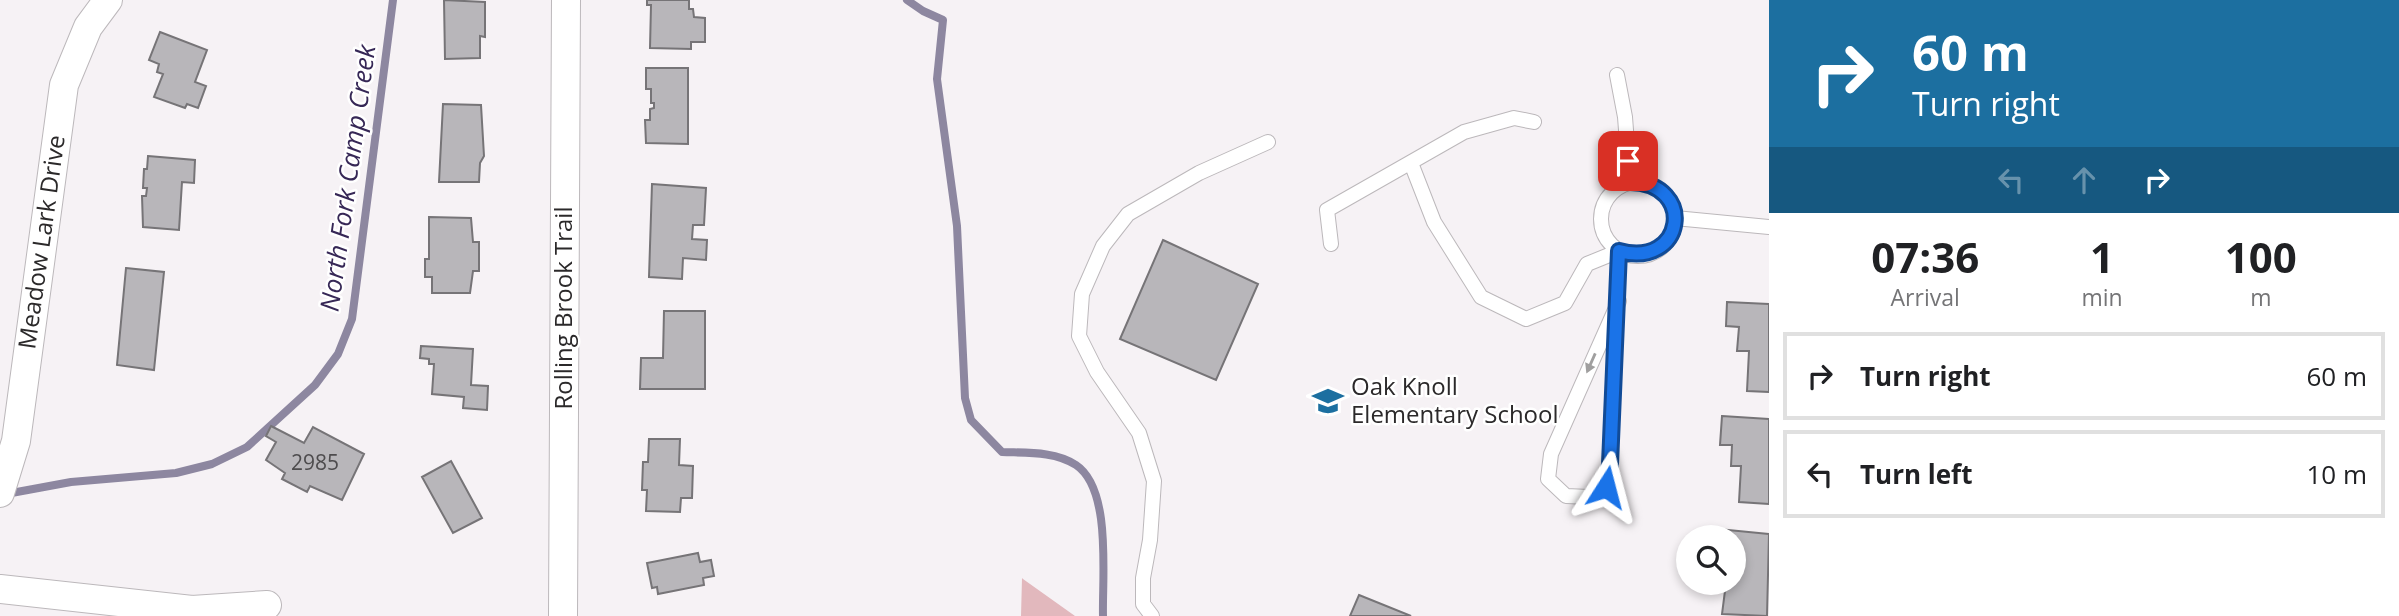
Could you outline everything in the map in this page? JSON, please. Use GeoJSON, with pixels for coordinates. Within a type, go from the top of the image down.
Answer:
{"type":"FeatureCollection","features":[{"type":"Feature","properties":{"kind":"street","name":"Meadow Lark Drive"},"geometry":{"type":"LineString","coordinates":[[0,493],[16,440],[64,85],[88,27],[108,0]]}},
{"type":"Feature","properties":{"kind":"street","name":"Rolling Brook Trail"},"geometry":{"type":"LineString","coordinates":[[563,616],[566,0]]}},
{"type":"Feature","properties":{"kind":"street"},"geometry":{"type":"LineString","coordinates":[[0,589],[192,610],[267,605]]}},
{"type":"Feature","properties":{"kind":"lane"},"geometry":{"type":"LineString","coordinates":[[1617,75],[1625,117],[1630,182]]}},
{"type":"Feature","properties":{"kind":"lane"},"geometry":{"type":"LineString","coordinates":[[1331,244],[1327,210],[1464,132],[1514,118],[1534,122]]}},
{"type":"Feature","properties":{"kind":"lane"},"geometry":{"type":"LineString","coordinates":[[1152,616],[1143,604],[1143,578],[1150,540],[1154,481],[1139,433],[1097,372],[1079,336],[1082,295],[1103,246],[1128,214],[1199,173],[1268,142]]}},
{"type":"Feature","properties":{"kind":"lane"},"geometry":{"type":"LineString","coordinates":[[1411,163],[1434,222],[1481,297],[1526,319],[1565,303],[1587,264],[1619,251]]}},
{"type":"Feature","properties":{"kind":"lane"},"geometry":{"type":"LineString","coordinates":[[1630,182],[1646,183],[1661,189],[1671,201],[1675,218],[1671,236],[1658,251],[1639,257],[1619,251],[1606,238],[1601,220],[1605,202],[1618,188],[1630,182]]}},
{"type":"Feature","properties":{"kind":"lane"},"geometry":{"type":"LineString","coordinates":[[1675,218],[1769,227]]}},
{"type":"Feature","properties":{"kind":"lane"},"geometry":{"type":"LineString","coordinates":[[1619,251],[1619,301],[1610,464],[1606,487],[1589,496],[1566,496],[1548,479],[1551,454],[1619,301]]}},
{"type":"Feature","properties":{"kind":"shaded area"},"geometry":{"type":"Polygon","coordinates":[[[1023,579],[1075,616],[1021,616],[1023,579]]]}},
{"type":"Feature","properties":{"kind":"building"},"geometry":{"type":"Polygon","coordinates":[[[444,0],[485,2],[485,37],[480,36],[480,58],[445,59],[444,0]]]}},
{"type":"Feature","properties":{"kind":"building"},"geometry":{"type":"Polygon","coordinates":[[[647,0],[689,0],[689,9],[693,9],[694,17],[705,18],[705,42],[691,42],[691,49],[650,48],[651,5],[647,5],[647,0]]]}},
{"type":"Feature","properties":{"kind":"building"},"geometry":{"type":"Polygon","coordinates":[[[160,32],[207,50],[195,82],[206,86],[198,108],[187,104],[185,108],[154,97],[163,74],[157,72],[159,64],[149,60],[160,32]]]}},
{"type":"Feature","properties":{"kind":"building"},"geometry":{"type":"Polygon","coordinates":[[[646,68],[688,68],[688,144],[646,143],[645,120],[650,120],[650,109],[654,108],[654,103],[651,103],[651,89],[646,89],[646,68]]]}},
{"type":"Feature","properties":{"kind":"building"},"geometry":{"type":"Polygon","coordinates":[[[443,104],[481,105],[484,156],[480,163],[479,182],[439,182],[443,104]]]}},
{"type":"Feature","properties":{"kind":"building"},"geometry":{"type":"Polygon","coordinates":[[[148,156],[195,160],[194,183],[182,182],[179,230],[143,227],[142,196],[146,196],[147,188],[143,188],[148,156]]]}},
{"type":"Feature","properties":{"kind":"building"},"geometry":{"type":"Polygon","coordinates":[[[652,184],[706,188],[704,225],[693,225],[692,239],[707,240],[706,260],[683,258],[682,279],[649,277],[652,184]]]}},
{"type":"Feature","properties":{"kind":"building"},"geometry":{"type":"Polygon","coordinates":[[[429,217],[471,218],[473,242],[479,242],[479,271],[473,271],[470,293],[432,293],[432,277],[425,277],[425,259],[429,259],[429,217]]]}},
{"type":"Feature","properties":{"kind":"building"},"geometry":{"type":"Polygon","coordinates":[[[1163,240],[1258,284],[1216,380],[1120,339],[1163,240]]]}},
{"type":"Feature","properties":{"kind":"building"},"geometry":{"type":"Polygon","coordinates":[[[126,268],[164,272],[154,370],[117,365],[126,268]]]}},
{"type":"Feature","properties":{"kind":"building"},"geometry":{"type":"Polygon","coordinates":[[[1727,302],[1769,304],[1769,392],[1747,391],[1749,351],[1737,351],[1739,327],[1726,326],[1727,302]]]}},
{"type":"Feature","properties":{"kind":"building"},"geometry":{"type":"Polygon","coordinates":[[[664,311],[705,311],[705,389],[640,389],[641,358],[663,358],[664,311]]]}},
{"type":"Feature","properties":{"kind":"building"},"geometry":{"type":"Polygon","coordinates":[[[421,346],[473,349],[471,385],[488,386],[487,410],[463,408],[464,397],[432,394],[434,364],[429,364],[429,359],[420,358],[421,346]]]}},
{"type":"Feature","properties":{"kind":"building"},"geometry":{"type":"Polygon","coordinates":[[[1722,416],[1769,419],[1769,504],[1739,502],[1741,466],[1731,466],[1732,445],[1720,445],[1722,416]]]}},
{"type":"Feature","properties":{"kind":"building"},"geometry":{"type":"Polygon","coordinates":[[[271,426],[304,443],[313,427],[364,454],[342,500],[310,486],[307,492],[282,479],[285,473],[266,460],[276,442],[266,436],[271,426]]]}},
{"type":"Feature","properties":{"kind":"building"},"geometry":{"type":"Polygon","coordinates":[[[649,439],[680,439],[679,465],[693,466],[692,498],[681,498],[680,512],[646,511],[647,490],[642,490],[643,462],[648,462],[649,439]]]}},
{"type":"Feature","properties":{"kind":"building"},"geometry":{"type":"Polygon","coordinates":[[[451,461],[482,518],[453,533],[422,477],[451,461]]]}},
{"type":"Feature","properties":{"kind":"building"},"geometry":{"type":"Polygon","coordinates":[[[1746,532],[1769,534],[1767,616],[1722,614],[1724,595],[1746,595],[1746,532]]]}},
{"type":"Feature","properties":{"kind":"building"},"geometry":{"type":"Polygon","coordinates":[[[698,553],[700,562],[711,560],[714,576],[703,578],[704,585],[658,594],[657,587],[652,588],[647,563],[698,553]]]}},
{"type":"Feature","properties":{"kind":"building"},"geometry":{"type":"Polygon","coordinates":[[[1359,595],[1411,616],[1350,616],[1359,595]]]}},
{"type":"Feature","properties":{"kind":"waterway","name":"North Fork Camp Creek"},"geometry":{"type":"LineString","coordinates":[[6,494],[71,482],[176,473],[212,464],[247,447],[315,385],[338,354],[352,319],[393,0]]}},
{"type":"Feature","properties":{"kind":"waterway"},"geometry":{"type":"LineString","coordinates":[[907,0],[943,20],[937,79],[957,226],[965,398],[971,420],[1002,452],[1059,457],[1076,465],[1087,477],[1095,493],[1103,535],[1103,616]]}},
{"type":"Feature","properties":{"kind":"place","name":"Oak Knoll Elementary School"},"geometry":{"type":"Point","coordinates":[1328,401]}},
{"type":"Feature","properties":{"kind":"route"},"geometry":{"type":"LineString","coordinates":[[1606,487],[1610,464],[1619,301],[1619,251],[1639,257],[1658,251],[1671,236],[1675,218],[1671,201],[1661,189],[1646,183],[1630,182],[1628,161]]}}]}
